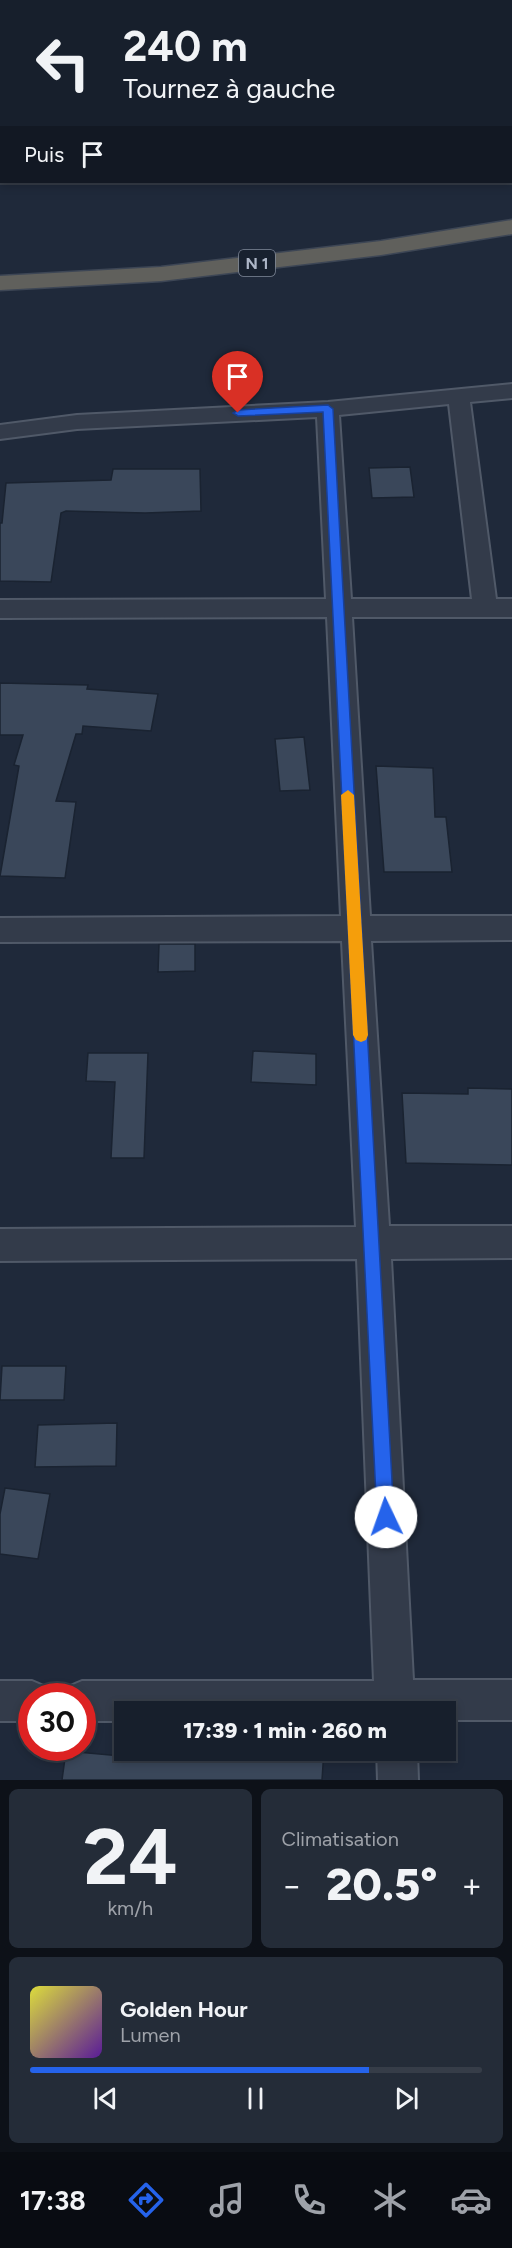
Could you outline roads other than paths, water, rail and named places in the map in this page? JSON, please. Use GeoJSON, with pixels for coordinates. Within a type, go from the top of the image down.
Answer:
{"type":"FeatureCollection","features":[{"type":"Feature","properties":{"kind":"highway","name":"N 1"},"geometry":{"type":"LineString","coordinates":[[0,283],[161,274],[381,248],[512,228]]}},
{"type":"Feature","properties":{"kind":"street"},"geometry":{"type":"LineString","coordinates":[[0,432],[77,422],[328,409],[459,398],[512,391]]}},
{"type":"Feature","properties":{"kind":"street"},"geometry":{"type":"LineString","coordinates":[[459,398],[485,608]]}},
{"type":"Feature","properties":{"kind":"street"},"geometry":{"type":"LineString","coordinates":[[328,409],[354,928],[373,1243],[394,1701]]}},
{"type":"Feature","properties":{"kind":"street"},"geometry":{"type":"LineString","coordinates":[[0,609],[512,608]]}},
{"type":"Feature","properties":{"kind":"street"},"geometry":{"type":"LineString","coordinates":[[0,930],[512,928]]}},
{"type":"Feature","properties":{"kind":"street"},"geometry":{"type":"LineString","coordinates":[[0,1245],[512,1242]]}},
{"type":"Feature","properties":{"kind":"street"},"geometry":{"type":"LineString","coordinates":[[456,1703],[512,1700]]}},
{"type":"Feature","properties":{"kind":"street"},"geometry":{"type":"LineString","coordinates":[[0,1701],[18,1701]]}},
{"type":"Feature","properties":{"kind":"street"},"geometry":{"type":"LineString","coordinates":[[96,1701],[114,1702]]}},
{"type":"Feature","properties":{"kind":"street"},"geometry":{"type":"LineString","coordinates":[[397,1761],[398,1780]]}}]}
